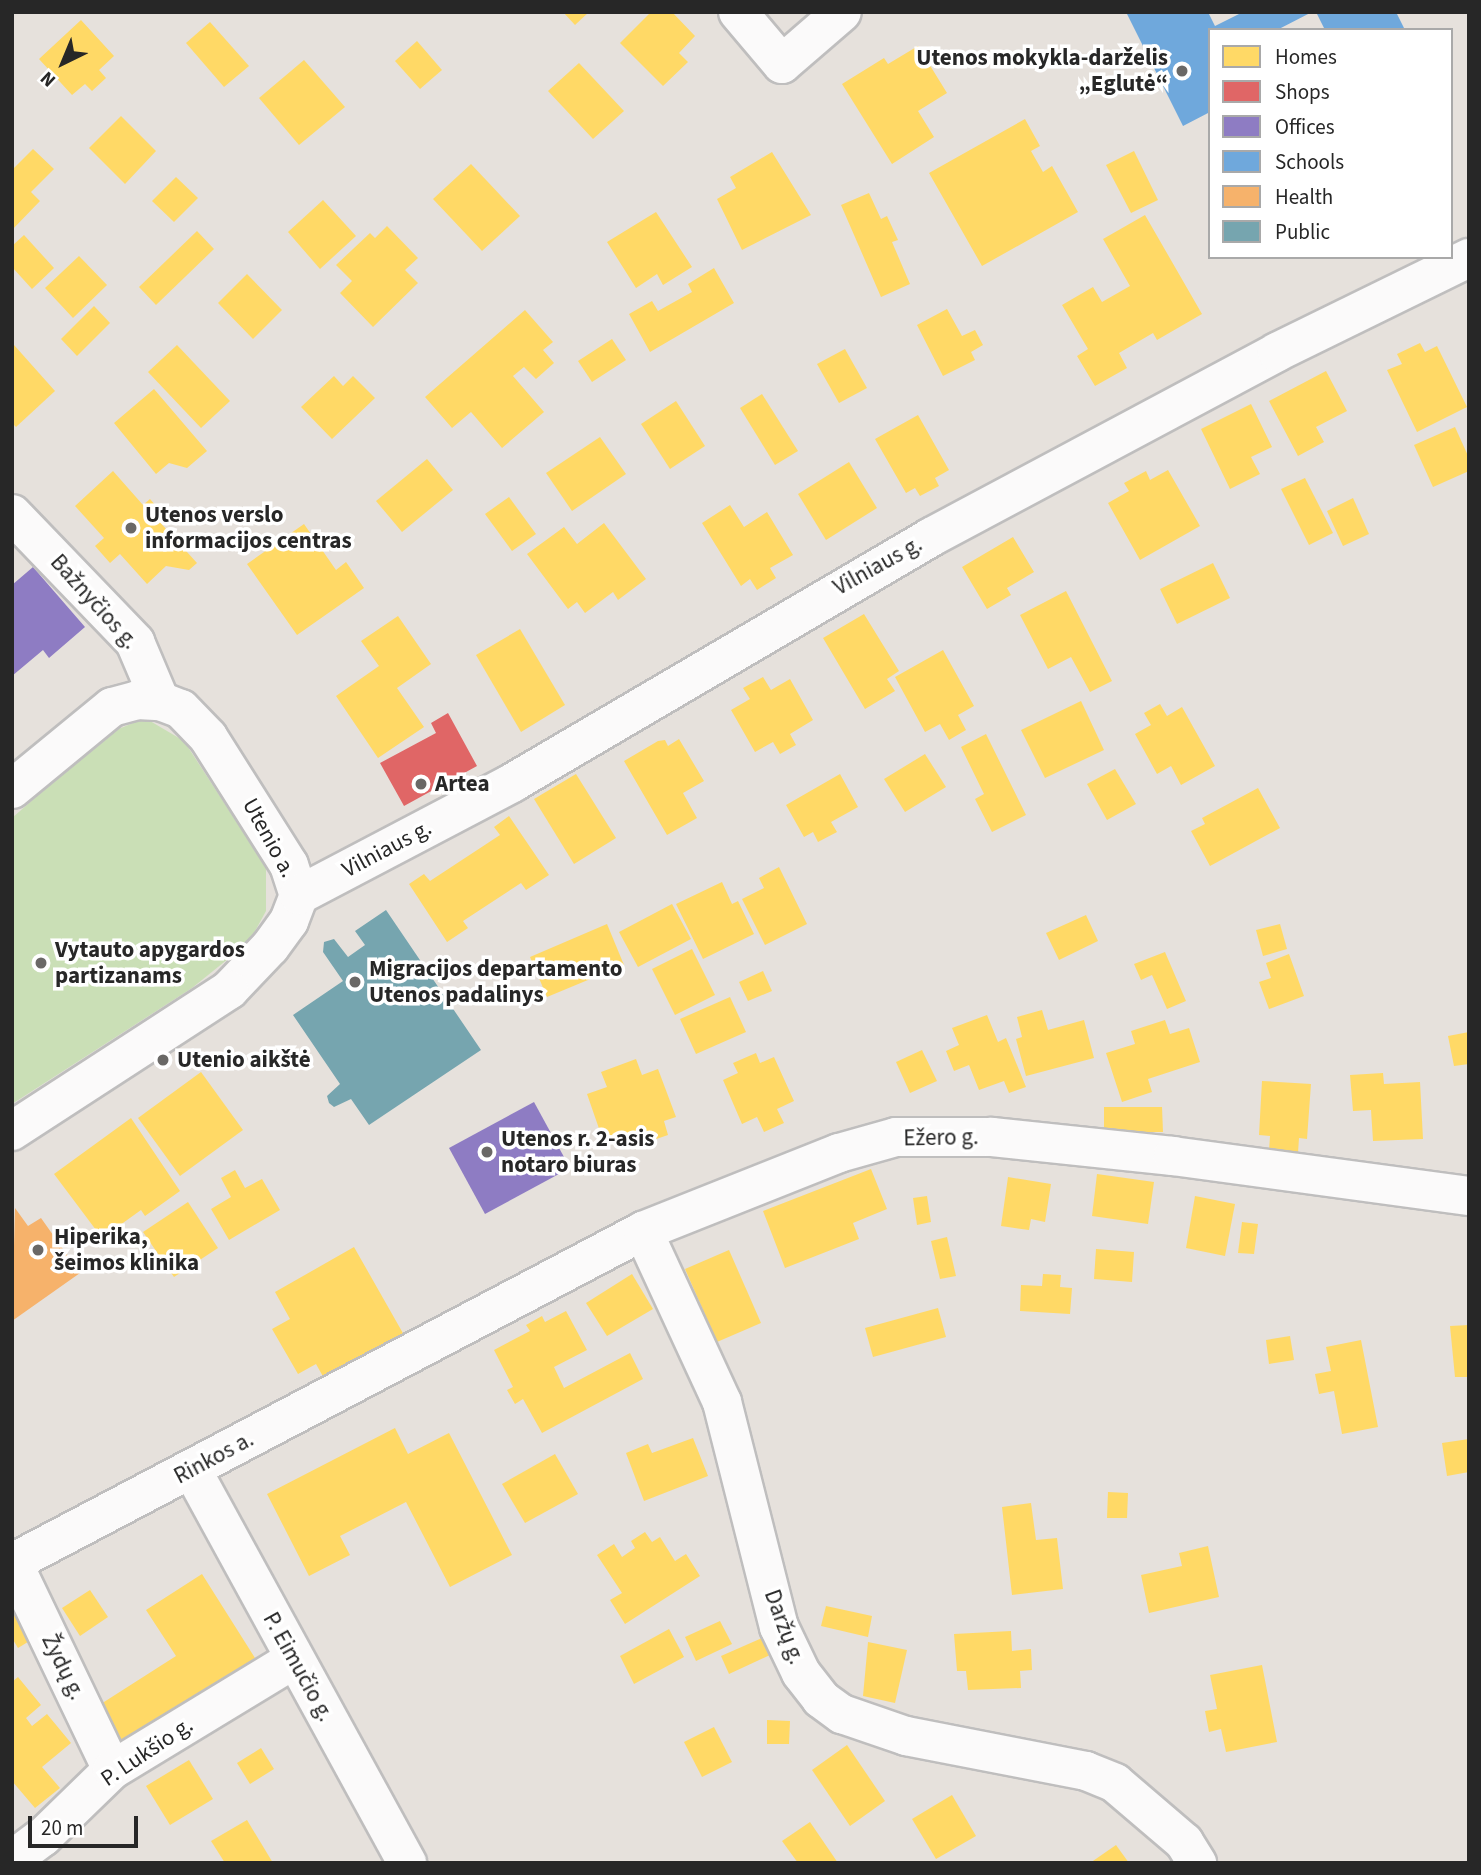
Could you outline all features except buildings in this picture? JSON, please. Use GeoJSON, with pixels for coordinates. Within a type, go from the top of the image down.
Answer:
{"type":"FeatureCollection","features":[{"type":"Feature","properties":{"kind":"street"},"geometry":{"type":"LineString","coordinates":[[738,12],[782,64],[842,12]]}},
{"type":"Feature","properties":{"kind":"street","name":"Vilniaus g."},"geometry":{"type":"LineString","coordinates":[[299,895],[512,783],[931,537],[1276,352],[1469,258]]}},
{"type":"Feature","properties":{"kind":"street","name":"Bažnyčios g."},"geometry":{"type":"LineString","coordinates":[[12,514],[135,642],[160,701]]}},
{"type":"Feature","properties":{"kind":"street"},"geometry":{"type":"LineString","coordinates":[[12,789],[112,707],[138,699],[160,701]]}},
{"type":"Feature","properties":{"kind":"street","name":"Utenio a."},"geometry":{"type":"LineString","coordinates":[[12,1131],[229,990],[270,947],[289,921],[299,895],[289,865],[208,737],[181,709],[160,701]]}},
{"type":"Feature","properties":{"kind":"street","name":"Ežero g."},"geometry":{"type":"LineString","coordinates":[[414,1352],[643,1231],[839,1153],[896,1137],[933,1134],[1172,1156],[1469,1196]]}},
{"type":"Feature","properties":{"kind":"street","name":"Daržų g."},"geometry":{"type":"LineString","coordinates":[[643,1231],[722,1402],[779,1627],[801,1673],[821,1699],[842,1714],[906,1736],[1086,1771],[1115,1783],[1184,1842],[1197,1863]]}},
{"type":"Feature","properties":{"kind":"street","name":"Rinkos a."},"geometry":{"type":"LineString","coordinates":[[13,1563],[414,1352]]}},
{"type":"Feature","properties":{"kind":"street","name":"P. Eimučio g."},"geometry":{"type":"LineString","coordinates":[[192,1470],[293,1660],[407,1863]]}},
{"type":"Feature","properties":{"kind":"street","name":"Žydų g."},"geometry":{"type":"LineString","coordinates":[[13,1563],[112,1770]]}},
{"type":"Feature","properties":{"kind":"street","name":"P. Lukšio g."},"geometry":{"type":"LineString","coordinates":[[12,1860],[51,1850],[112,1770],[293,1660]]}},
{"type":"Feature","properties":{"kind":"green space"},"geometry":{"type":"Polygon","coordinates":[[[145,718],[184,741],[266,867],[266,911],[249,942],[192,988],[12,1104],[12,818],[109,733],[145,718]]]}},
{"type":"Feature","properties":{"kind":"place","name":"Utenos mokykla-darželis „Eglutė“"},"geometry":{"type":"Point","coordinates":[1182,71]}},
{"type":"Feature","properties":{"kind":"place","name":"Utenos verslo informacijos centras"},"geometry":{"type":"Point","coordinates":[131,528]}},
{"type":"Feature","properties":{"kind":"place","name":"Artea"},"geometry":{"type":"Point","coordinates":[421,784]}},
{"type":"Feature","properties":{"kind":"place","name":"Vytauto apygardos partizanams"},"geometry":{"type":"Point","coordinates":[41,963]}},
{"type":"Feature","properties":{"kind":"place","name":"Migracijos departamento Utenos padalinys"},"geometry":{"type":"Point","coordinates":[355,982]}},
{"type":"Feature","properties":{"kind":"place","name":"Utenio aikštė"},"geometry":{"type":"Point","coordinates":[163,1060]}},
{"type":"Feature","properties":{"kind":"place","name":"Utenos r. 2-asis notaro biuras"},"geometry":{"type":"Point","coordinates":[487,1152]}},
{"type":"Feature","properties":{"kind":"place","name":"Hiperika, šeimos klinika"},"geometry":{"type":"Point","coordinates":[38,1250]}}]}
